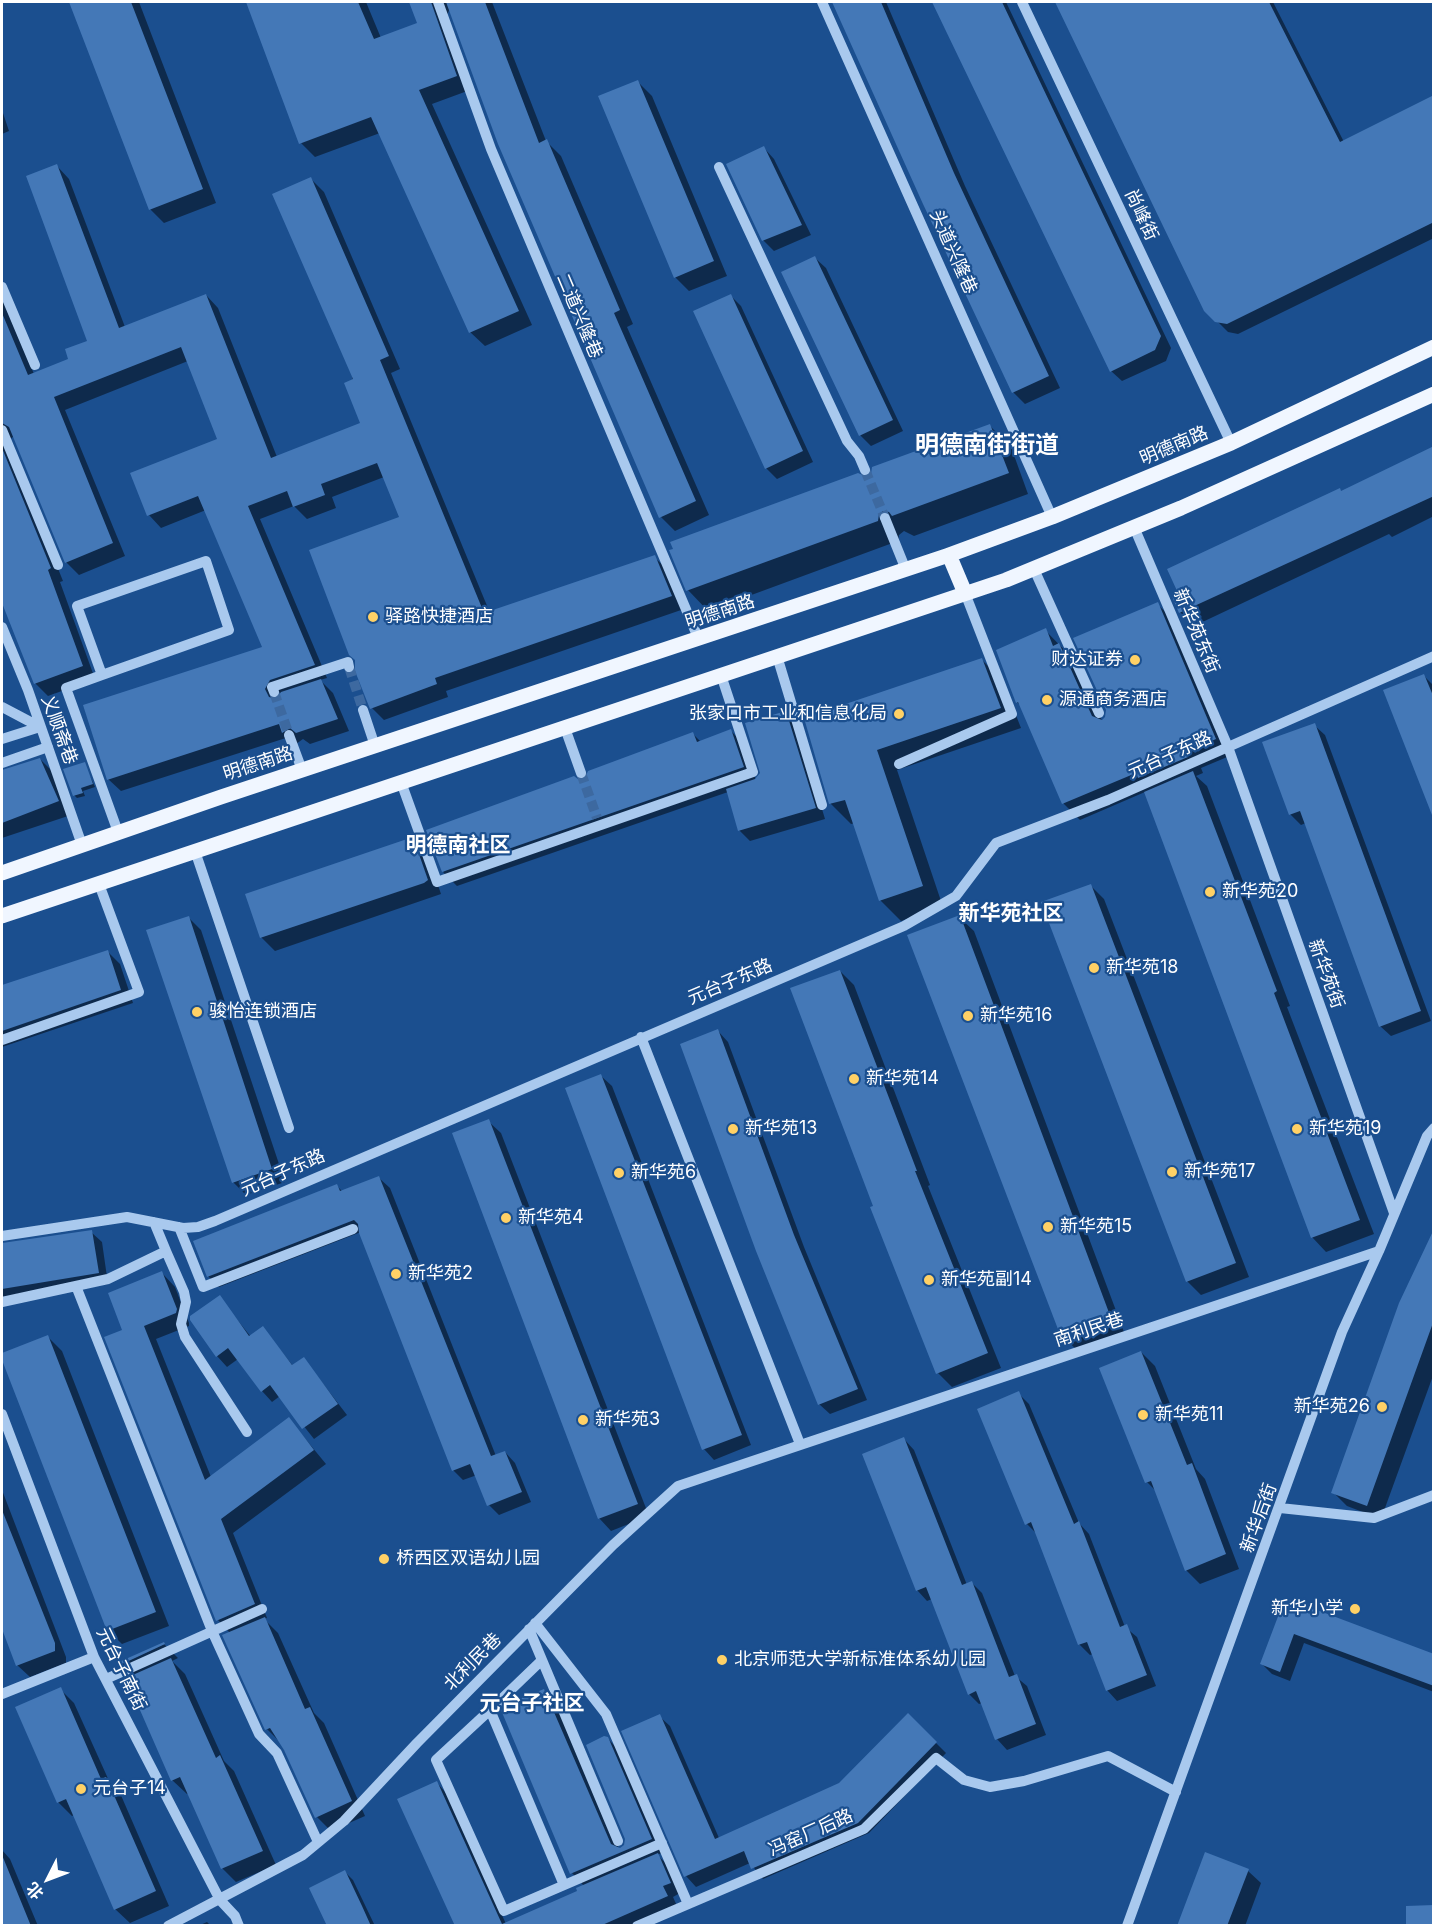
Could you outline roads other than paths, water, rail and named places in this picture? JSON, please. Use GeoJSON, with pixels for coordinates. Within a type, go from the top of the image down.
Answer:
{"type":"FeatureCollection","features":[{"type":"Feature","properties":{"kind":"main road","name":"明德南路"},"geometry":{"type":"LineString","coordinates":[[2,873],[302,770],[699,640],[949,555],[1052,517],[1231,443],[1434,346]]}},
{"type":"Feature","properties":{"kind":"main road"},"geometry":{"type":"LineString","coordinates":[[2,916],[1034,569],[1134,527],[1434,393]]}},
{"type":"Feature","properties":{"kind":"main road"},"geometry":{"type":"LineString","coordinates":[[949,555],[965,593]]}},
{"type":"Feature","properties":{"kind":"street","name":"二道兴隆巷"},"geometry":{"type":"LineString","coordinates":[[438,2],[491,149],[699,640]]}},
{"type":"Feature","properties":{"kind":"street","name":"头道兴隆巷"},"geometry":{"type":"LineString","coordinates":[[822,2],[1052,517]]}},
{"type":"Feature","properties":{"kind":"street","name":"尚峰街"},"geometry":{"type":"LineString","coordinates":[[1022,2],[1231,443]]}},
{"type":"Feature","properties":{"kind":"street"},"geometry":{"type":"LineString","coordinates":[[718,167],[848,441],[859,456],[865,470]]}},
{"type":"Feature","properties":{"kind":"street"},"geometry":{"type":"LineString","coordinates":[[2,287],[35,365]]}},
{"type":"Feature","properties":{"kind":"street"},"geometry":{"type":"LineString","coordinates":[[2,430],[58,565]]}},
{"type":"Feature","properties":{"kind":"street"},"geometry":{"type":"LineString","coordinates":[[885,518],[906,570]]}},
{"type":"Feature","properties":{"kind":"street","name":"新华苑东街"},"geometry":{"type":"LineString","coordinates":[[1134,527],[1228,747]]}},
{"type":"Feature","properties":{"kind":"street"},"geometry":{"type":"LineString","coordinates":[[102,675],[77,606],[206,561],[229,630],[102,675],[66,687],[118,832]]}},
{"type":"Feature","properties":{"kind":"street"},"geometry":{"type":"LineString","coordinates":[[1034,569],[1099,713]]}},
{"type":"Feature","properties":{"kind":"street"},"geometry":{"type":"LineString","coordinates":[[899,764],[1012,714],[965,593]]}},
{"type":"Feature","properties":{"kind":"street","name":"义顺斋巷"},"geometry":{"type":"LineString","coordinates":[[2,627],[48,747],[82,845]]}},
{"type":"Feature","properties":{"kind":"street"},"geometry":{"type":"LineString","coordinates":[[777,656],[822,805]]}},
{"type":"Feature","properties":{"kind":"street","name":"元台子东路"},"geometry":{"type":"LineString","coordinates":[[2,1236],[127,1218],[179,1227],[198,1227],[214,1221],[904,926],[956,896],[996,843],[1108,800],[1434,656]]}},
{"type":"Feature","properties":{"kind":"street"},"geometry":{"type":"LineString","coordinates":[[274,692],[272,687],[348,662],[349,667]]}},
{"type":"Feature","properties":{"kind":"street"},"geometry":{"type":"LineString","coordinates":[[401,782],[436,882],[598,822],[753,772],[721,675]]}},
{"type":"Feature","properties":{"kind":"street"},"geometry":{"type":"LineString","coordinates":[[2,707],[40,727]]}},
{"type":"Feature","properties":{"kind":"street"},"geometry":{"type":"LineString","coordinates":[[363,710],[375,746]]}},
{"type":"Feature","properties":{"kind":"street"},"geometry":{"type":"LineString","coordinates":[[2,739],[40,727]]}},
{"type":"Feature","properties":{"kind":"street"},"geometry":{"type":"LineString","coordinates":[[565,728],[581,773]]}},
{"type":"Feature","properties":{"kind":"street"},"geometry":{"type":"LineString","coordinates":[[289,735],[302,770]]}},
{"type":"Feature","properties":{"kind":"street"},"geometry":{"type":"LineString","coordinates":[[2,763],[48,747]]}},
{"type":"Feature","properties":{"kind":"street","name":"新华苑街"},"geometry":{"type":"LineString","coordinates":[[1228,747],[1394,1213]]}},
{"type":"Feature","properties":{"kind":"street"},"geometry":{"type":"LineString","coordinates":[[195,851],[289,1128]]}},
{"type":"Feature","properties":{"kind":"street"},"geometry":{"type":"LineString","coordinates":[[2,1040],[139,992],[99,884]]}},
{"type":"Feature","properties":{"kind":"street"},"geometry":{"type":"LineString","coordinates":[[641,1037],[805,1443]]}},
{"type":"Feature","properties":{"kind":"street","name":"新华后街"},"geometry":{"type":"LineString","coordinates":[[1127,1926],[1342,1332],[1427,1136],[1434,1128]]}},
{"type":"Feature","properties":{"kind":"street"},"geometry":{"type":"LineString","coordinates":[[154,1222],[184,1292],[186,1302],[181,1324],[185,1337],[247,1432]]}},
{"type":"Feature","properties":{"kind":"street"},"geometry":{"type":"LineString","coordinates":[[179,1227],[204,1287],[353,1229]]}},
{"type":"Feature","properties":{"kind":"street"},"geometry":{"type":"LineString","coordinates":[[2,1302],[108,1279],[166,1251]]}},
{"type":"Feature","properties":{"kind":"street","name":"南利民巷"},"geometry":{"type":"LineString","coordinates":[[805,1443],[1379,1251]]}},
{"type":"Feature","properties":{"kind":"street"},"geometry":{"type":"LineString","coordinates":[[76,1286],[212,1631],[259,1734],[277,1753],[318,1842]]}},
{"type":"Feature","properties":{"kind":"street","name":"元台子南街"},"geometry":{"type":"LineString","coordinates":[[2,1414],[94,1657],[220,1900],[235,1916],[239,1926]]}},
{"type":"Feature","properties":{"kind":"street","name":"北利民巷"},"geometry":{"type":"LineString","coordinates":[[168,1926],[303,1855],[344,1821],[532,1626],[613,1545],[678,1486],[805,1443]]}},
{"type":"Feature","properties":{"kind":"street"},"geometry":{"type":"LineString","coordinates":[[1280,1508],[1374,1518],[1434,1495]]}},
{"type":"Feature","properties":{"kind":"street"},"geometry":{"type":"LineString","coordinates":[[106,1679],[262,1609]]}},
{"type":"Feature","properties":{"kind":"street"},"geometry":{"type":"LineString","coordinates":[[532,1626],[542,1660],[618,1840]]}},
{"type":"Feature","properties":{"kind":"street"},"geometry":{"type":"LineString","coordinates":[[532,1626],[606,1714],[688,1904]]}},
{"type":"Feature","properties":{"kind":"street"},"geometry":{"type":"LineString","coordinates":[[2,1694],[94,1657]]}},
{"type":"Feature","properties":{"kind":"street"},"geometry":{"type":"LineString","coordinates":[[542,1660],[436,1760],[504,1911],[662,1843]]}},
{"type":"Feature","properties":{"kind":"street"},"geometry":{"type":"LineString","coordinates":[[490,1710],[564,1885]]}},
{"type":"Feature","properties":{"kind":"street","name":"冯窑厂后路"},"geometry":{"type":"LineString","coordinates":[[637,1926],[864,1829],[936,1758],[964,1780],[990,1787],[1024,1781],[1108,1756],[1176,1792]]}},
{"type":"Feature","properties":{"kind":"tunnel"},"geometry":{"type":"LineString","coordinates":[[865,470],[885,518]]}},
{"type":"Feature","properties":{"kind":"tunnel"},"geometry":{"type":"LineString","coordinates":[[349,667],[363,710]]}},
{"type":"Feature","properties":{"kind":"tunnel"},"geometry":{"type":"LineString","coordinates":[[274,692],[289,735]]}},
{"type":"Feature","properties":{"kind":"tunnel"},"geometry":{"type":"LineString","coordinates":[[581,773],[597,818]]}},
{"type":"Feature","properties":{"kind":"place","name":"驿路快捷酒店"},"geometry":{"type":"Point","coordinates":[373,617]}},
{"type":"Feature","properties":{"kind":"place","name":"财达证券"},"geometry":{"type":"Point","coordinates":[1135,660]}},
{"type":"Feature","properties":{"kind":"place","name":"源通商务酒店"},"geometry":{"type":"Point","coordinates":[1047,700]}},
{"type":"Feature","properties":{"kind":"place","name":"张家口市工业和信息化局"},"geometry":{"type":"Point","coordinates":[899,714]}},
{"type":"Feature","properties":{"kind":"place","name":"新华苑20"},"geometry":{"type":"Point","coordinates":[1210,892]}},
{"type":"Feature","properties":{"kind":"place","name":"新华苑18"},"geometry":{"type":"Point","coordinates":[1094,968]}},
{"type":"Feature","properties":{"kind":"place","name":"骏怡连锁酒店"},"geometry":{"type":"Point","coordinates":[197,1012]}},
{"type":"Feature","properties":{"kind":"place","name":"新华苑16"},"geometry":{"type":"Point","coordinates":[968,1016]}},
{"type":"Feature","properties":{"kind":"place","name":"新华苑14"},"geometry":{"type":"Point","coordinates":[854,1079]}},
{"type":"Feature","properties":{"kind":"place","name":"新华苑13"},"geometry":{"type":"Point","coordinates":[733,1129]}},
{"type":"Feature","properties":{"kind":"place","name":"新华苑19"},"geometry":{"type":"Point","coordinates":[1297,1129]}},
{"type":"Feature","properties":{"kind":"place","name":"新华苑17"},"geometry":{"type":"Point","coordinates":[1172,1172]}},
{"type":"Feature","properties":{"kind":"place","name":"新华苑6"},"geometry":{"type":"Point","coordinates":[619,1173]}},
{"type":"Feature","properties":{"kind":"place","name":"新华苑4"},"geometry":{"type":"Point","coordinates":[506,1218]}},
{"type":"Feature","properties":{"kind":"place","name":"新华苑15"},"geometry":{"type":"Point","coordinates":[1048,1227]}},
{"type":"Feature","properties":{"kind":"place","name":"新华苑2"},"geometry":{"type":"Point","coordinates":[396,1274]}},
{"type":"Feature","properties":{"kind":"place","name":"新华苑副14"},"geometry":{"type":"Point","coordinates":[929,1280]}},
{"type":"Feature","properties":{"kind":"place","name":"新华苑26"},"geometry":{"type":"Point","coordinates":[1382,1407]}},
{"type":"Feature","properties":{"kind":"place","name":"新华苑11"},"geometry":{"type":"Point","coordinates":[1143,1415]}},
{"type":"Feature","properties":{"kind":"place","name":"新华苑3"},"geometry":{"type":"Point","coordinates":[583,1420]}},
{"type":"Feature","properties":{"kind":"place","name":"桥西区双语幼儿园"},"geometry":{"type":"Point","coordinates":[384,1559]}},
{"type":"Feature","properties":{"kind":"place","name":"新华小学"},"geometry":{"type":"Point","coordinates":[1355,1609]}},
{"type":"Feature","properties":{"kind":"place","name":"北京师范大学新标准体系幼儿园"},"geometry":{"type":"Point","coordinates":[722,1660]}},
{"type":"Feature","properties":{"kind":"place","name":"元台子14"},"geometry":{"type":"Point","coordinates":[81,1789]}},
{"type":"Feature","properties":{"kind":"district","name":"明德南街街道"},"geometry":{"type":"Point","coordinates":[987,446]}},
{"type":"Feature","properties":{"kind":"district","name":"明德南社区"},"geometry":{"type":"Point","coordinates":[458,846]}},
{"type":"Feature","properties":{"kind":"district","name":"新华苑社区"},"geometry":{"type":"Point","coordinates":[1011,914]}},
{"type":"Feature","properties":{"kind":"district","name":"元台子社区"},"geometry":{"type":"Point","coordinates":[532,1704]}}]}
